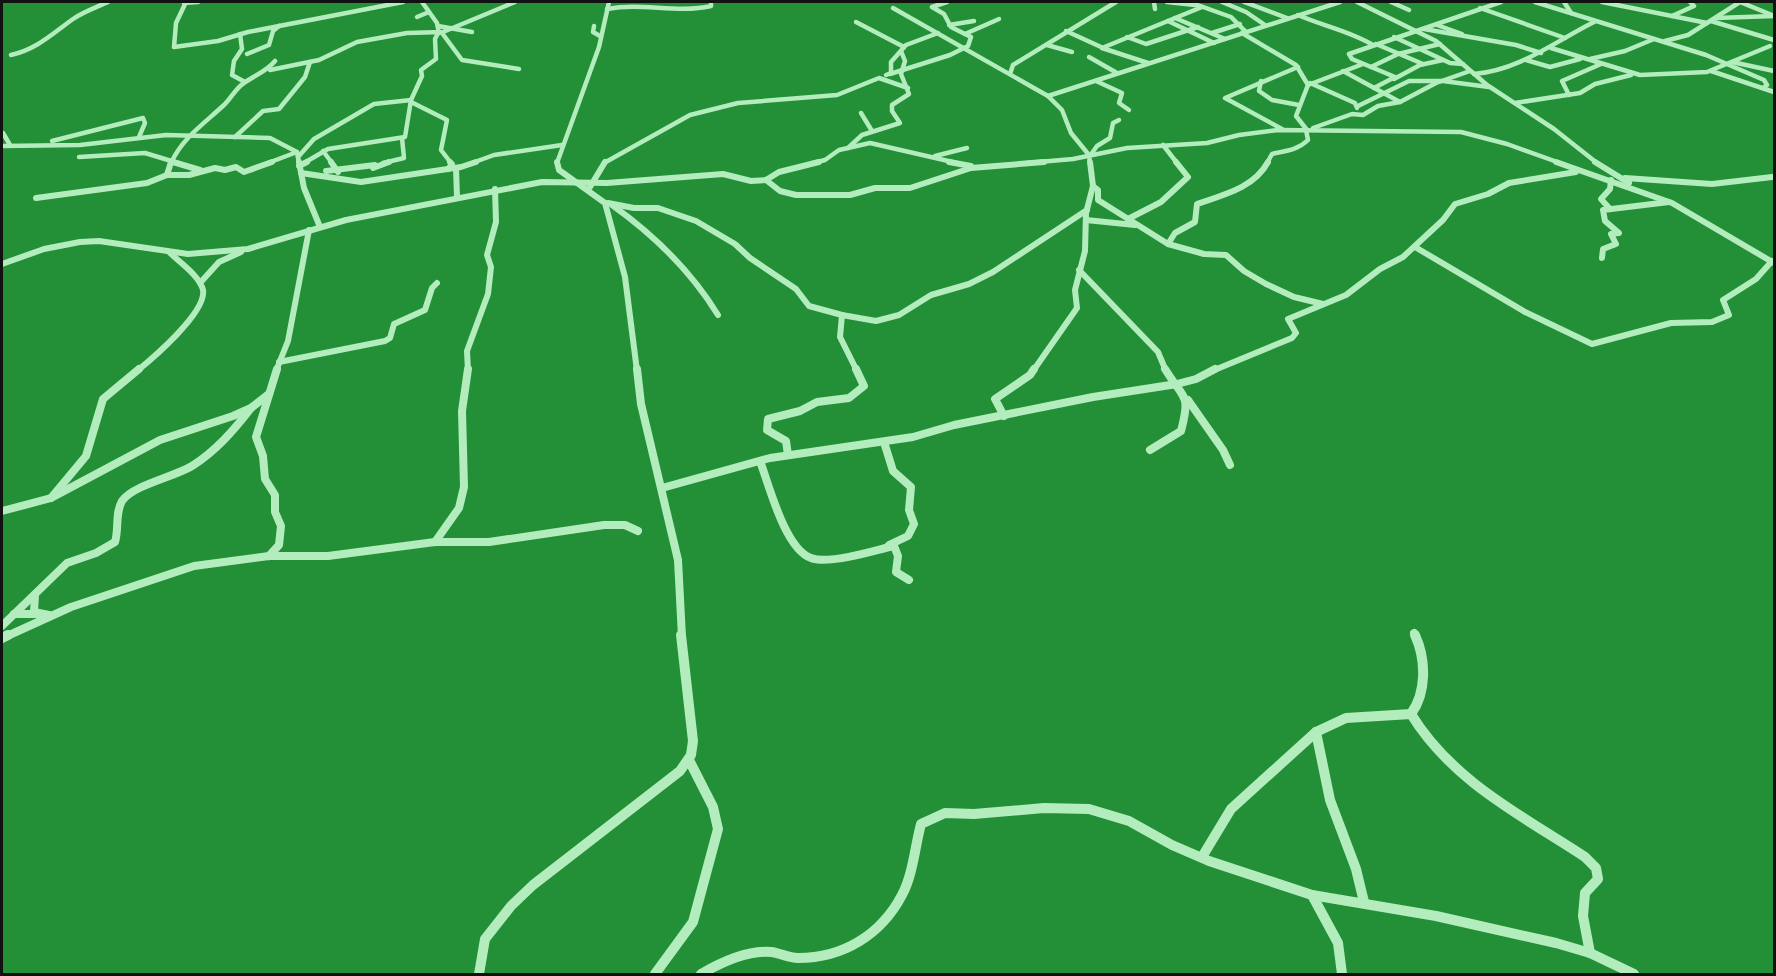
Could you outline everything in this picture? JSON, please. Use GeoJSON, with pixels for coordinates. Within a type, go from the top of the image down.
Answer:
{"type":"FeatureCollection","features":[{"type":"Feature","properties":{"kind":"street"},"geometry":{"type":"LineString","coordinates":[[11,55],[28,51],[57,34],[75,18],[108,2]]}},
{"type":"Feature","properties":{"kind":"street"},"geometry":{"type":"LineString","coordinates":[[198,2],[185,2],[175,29],[174,47],[218,41],[240,34],[403,2]]}},
{"type":"Feature","properties":{"kind":"street"},"geometry":{"type":"LineString","coordinates":[[422,2],[440,33],[462,60],[519,69]]}},
{"type":"Feature","properties":{"kind":"street"},"geometry":{"type":"LineString","coordinates":[[166,175],[171,162],[189,136],[245,82],[270,70],[310,62],[357,42],[407,33],[440,33],[514,2]]}},
{"type":"Feature","properties":{"kind":"street"},"geometry":{"type":"LineString","coordinates":[[623,5],[638,2]]}},
{"type":"Feature","properties":{"kind":"street"},"geometry":{"type":"LineString","coordinates":[[559,170],[558,157],[595,58],[608,5],[689,10],[711,6],[711,2]]}},
{"type":"Feature","properties":{"kind":"street"},"geometry":{"type":"LineString","coordinates":[[590,186],[605,161],[690,115],[738,103],[837,95],[891,71],[902,70],[966,48],[971,39],[949,25],[944,14],[933,7],[943,2]]}},
{"type":"Feature","properties":{"kind":"street"},"geometry":{"type":"LineString","coordinates":[[1010,74],[1013,65],[1116,2]]}},
{"type":"Feature","properties":{"kind":"street"},"geometry":{"type":"LineString","coordinates":[[1154,2],[1155,9]]}},
{"type":"Feature","properties":{"kind":"street"},"geometry":{"type":"LineString","coordinates":[[1167,2],[1202,7]]}},
{"type":"Feature","properties":{"kind":"street"},"geometry":{"type":"LineString","coordinates":[[1189,2],[1233,19],[1240,24],[1244,33],[1298,67],[1309,84],[1358,106]]}},
{"type":"Feature","properties":{"kind":"street"},"geometry":{"type":"LineString","coordinates":[[1101,47],[1202,7],[1221,2],[1246,12],[1265,25]]}},
{"type":"Feature","properties":{"kind":"street"},"geometry":{"type":"LineString","coordinates":[[1244,2],[1287,18]]}},
{"type":"Feature","properties":{"kind":"street"},"geometry":{"type":"LineString","coordinates":[[1316,10],[1319,2]]}},
{"type":"Feature","properties":{"kind":"street"},"geometry":{"type":"LineString","coordinates":[[1048,96],[1340,2]]}},
{"type":"Feature","properties":{"kind":"street"},"geometry":{"type":"LineString","coordinates":[[1357,2],[1417,31],[1440,45],[1491,88],[1622,181],[1688,210],[1773,262],[1747,289],[1724,300],[1729,313],[1725,318],[1712,322],[1671,323],[1592,344],[1525,312],[1415,247]]}},
{"type":"Feature","properties":{"kind":"street"},"geometry":{"type":"LineString","coordinates":[[1391,2],[1410,10]]}},
{"type":"Feature","properties":{"kind":"street"},"geometry":{"type":"LineString","coordinates":[[1394,79],[1394,75],[1363,64],[1348,55],[1394,37],[1437,25],[1501,2]]}},
{"type":"Feature","properties":{"kind":"street"},"geometry":{"type":"LineString","coordinates":[[1535,2],[1729,62],[1774,71]]}},
{"type":"Feature","properties":{"kind":"street"},"geometry":{"type":"LineString","coordinates":[[1564,2],[1571,13]]}},
{"type":"Feature","properties":{"kind":"street"},"geometry":{"type":"LineString","coordinates":[[1602,2],[1672,16],[1711,20],[1774,16]]}},
{"type":"Feature","properties":{"kind":"street"},"geometry":{"type":"LineString","coordinates":[[1672,16],[1694,6],[1690,2]]}},
{"type":"Feature","properties":{"kind":"street"},"geometry":{"type":"LineString","coordinates":[[1660,41],[1682,38],[1740,2],[1774,16]]}},
{"type":"Feature","properties":{"kind":"street"},"geometry":{"type":"LineString","coordinates":[[1233,19],[1259,7]]}},
{"type":"Feature","properties":{"kind":"street"},"geometry":{"type":"LineString","coordinates":[[893,8],[1048,96],[1064,114],[1071,133],[1091,154],[1093,186],[1087,210],[1085,250],[1079,270],[1075,312],[1030,375],[995,399],[995,403],[1004,416]]}},
{"type":"Feature","properties":{"kind":"street"},"geometry":{"type":"LineString","coordinates":[[1480,8],[1565,38]]}},
{"type":"Feature","properties":{"kind":"street"},"geometry":{"type":"LineString","coordinates":[[417,17],[429,12]]}},
{"type":"Feature","properties":{"kind":"street"},"geometry":{"type":"LineString","coordinates":[[1298,15],[1345,34],[1358,36],[1423,64]]}},
{"type":"Feature","properties":{"kind":"street"},"geometry":{"type":"LineString","coordinates":[[1175,18],[1225,39]]}},
{"type":"Feature","properties":{"kind":"street"},"geometry":{"type":"LineString","coordinates":[[965,34],[999,20]]}},
{"type":"Feature","properties":{"kind":"street"},"geometry":{"type":"LineString","coordinates":[[1711,20],[1774,40],[1772,47],[1711,71]]}},
{"type":"Feature","properties":{"kind":"street"},"geometry":{"type":"LineString","coordinates":[[949,25],[974,21]]}},
{"type":"Feature","properties":{"kind":"street"},"geometry":{"type":"LineString","coordinates":[[1168,21],[1214,43]]}},
{"type":"Feature","properties":{"kind":"street"},"geometry":{"type":"LineString","coordinates":[[1307,130],[1352,114],[1363,115],[1378,106],[1400,102],[1441,81],[1472,73],[1502,70],[1551,48],[1594,21]]}},
{"type":"Feature","properties":{"kind":"street"},"geometry":{"type":"LineString","coordinates":[[848,148],[855,139],[900,123],[891,108],[909,94],[902,70],[905,61],[902,49],[856,22]]}},
{"type":"Feature","properties":{"kind":"street"},"geometry":{"type":"LineString","coordinates":[[1162,24],[1206,45]]}},
{"type":"Feature","properties":{"kind":"street"},"geometry":{"type":"LineString","coordinates":[[1193,39],[1240,24]]}},
{"type":"Feature","properties":{"kind":"street"},"geometry":{"type":"LineString","coordinates":[[1437,25],[1466,35],[1541,53]]}},
{"type":"Feature","properties":{"kind":"street"},"geometry":{"type":"LineString","coordinates":[[247,54],[269,45],[273,32],[279,26]]}},
{"type":"Feature","properties":{"kind":"street"},"geometry":{"type":"LineString","coordinates":[[438,26],[472,32]]}},
{"type":"Feature","properties":{"kind":"street"},"geometry":{"type":"LineString","coordinates":[[594,26],[593,32],[600,36]]}},
{"type":"Feature","properties":{"kind":"street"},"geometry":{"type":"LineString","coordinates":[[1127,37],[1146,44],[1198,27]]}},
{"type":"Feature","properties":{"kind":"street"},"geometry":{"type":"LineString","coordinates":[[1424,29],[1456,36],[1466,35]]}},
{"type":"Feature","properties":{"kind":"street"},"geometry":{"type":"LineString","coordinates":[[1066,31],[1109,51],[1149,63]]}},
{"type":"Feature","properties":{"kind":"street"},"geometry":{"type":"LineString","coordinates":[[304,174],[359,166],[374,167],[404,158],[402,138],[405,136],[411,101],[422,76],[421,70],[436,59],[435,39],[440,33]]}},
{"type":"Feature","properties":{"kind":"street"},"geometry":{"type":"LineString","coordinates":[[891,71],[891,62],[902,49],[938,33]]}},
{"type":"Feature","properties":{"kind":"street"},"geometry":{"type":"LineString","coordinates":[[240,34],[242,49],[234,61],[232,75],[245,82]]}},
{"type":"Feature","properties":{"kind":"street"},"geometry":{"type":"LineString","coordinates":[[1394,37],[1443,60],[1463,64]]}},
{"type":"Feature","properties":{"kind":"street"},"geometry":{"type":"LineString","coordinates":[[1526,60],[1550,67],[1610,56],[1654,39]]}},
{"type":"Feature","properties":{"kind":"street"},"geometry":{"type":"LineString","coordinates":[[1047,45],[1072,52]]}},
{"type":"Feature","properties":{"kind":"street"},"geometry":{"type":"LineString","coordinates":[[1371,67],[1398,54],[1440,45]]}},
{"type":"Feature","properties":{"kind":"street"},"geometry":{"type":"LineString","coordinates":[[1551,48],[1634,74]]}},
{"type":"Feature","properties":{"kind":"street"},"geometry":{"type":"LineString","coordinates":[[1096,59],[1109,51]]}},
{"type":"Feature","properties":{"kind":"street"},"geometry":{"type":"LineString","coordinates":[[1089,57],[1096,59],[1109,70],[1119,73]]}},
{"type":"Feature","properties":{"kind":"street"},"geometry":{"type":"LineString","coordinates":[[1374,88],[1423,64],[1443,60]]}},
{"type":"Feature","properties":{"kind":"street"},"geometry":{"type":"LineString","coordinates":[[270,70],[275,61]]}},
{"type":"Feature","properties":{"kind":"street"},"geometry":{"type":"LineString","coordinates":[[236,136],[263,111],[279,109],[305,77],[310,62]]}},
{"type":"Feature","properties":{"kind":"street"},"geometry":{"type":"LineString","coordinates":[[1729,62],[1764,80],[1767,85],[1763,88]]}},
{"type":"Feature","properties":{"kind":"street"},"geometry":{"type":"LineString","coordinates":[[1168,244],[1175,233],[1195,222],[1197,204],[1250,183],[1260,175],[1272,154],[1305,144],[1308,140],[1307,130],[1296,118],[1299,105],[1309,84],[1363,64]]}},
{"type":"Feature","properties":{"kind":"street"},"geometry":{"type":"LineString","coordinates":[[1569,95],[1562,81],[1600,64]]}},
{"type":"Feature","properties":{"kind":"street"},"geometry":{"type":"LineString","coordinates":[[1282,130],[1225,100],[1261,81],[1298,67]]}},
{"type":"Feature","properties":{"kind":"street"},"geometry":{"type":"LineString","coordinates":[[1343,71],[1400,102]]}},
{"type":"Feature","properties":{"kind":"street"},"geometry":{"type":"LineString","coordinates":[[1515,103],[1586,91],[1595,84],[1634,74],[1711,71],[1774,92]]}},
{"type":"Feature","properties":{"kind":"street"},"geometry":{"type":"LineString","coordinates":[[877,78],[908,88]]}},
{"type":"Feature","properties":{"kind":"street"},"geometry":{"type":"LineString","coordinates":[[1096,81],[1122,93],[1119,104],[1129,110]]}},
{"type":"Feature","properties":{"kind":"street"},"geometry":{"type":"LineString","coordinates":[[1261,81],[1259,91],[1264,95],[1283,104],[1299,105]]}},
{"type":"Feature","properties":{"kind":"street"},"geometry":{"type":"LineString","coordinates":[[1352,114],[1358,106],[1409,81],[1441,81],[1491,88]]}},
{"type":"Feature","properties":{"kind":"street"},"geometry":{"type":"LineString","coordinates":[[1058,105],[1063,96],[1062,92]]}},
{"type":"Feature","properties":{"kind":"street"},"geometry":{"type":"LineString","coordinates":[[80,158],[143,153],[194,170],[225,170],[236,167],[244,172],[297,155],[314,139],[376,104],[411,101],[447,120],[441,150],[452,164],[448,169]]}},
{"type":"Feature","properties":{"kind":"street"},"geometry":{"type":"LineString","coordinates":[[861,114],[870,132]]}},
{"type":"Feature","properties":{"kind":"street"},"geometry":{"type":"LineString","coordinates":[[42,144],[143,118],[145,123],[139,137]]}},
{"type":"Feature","properties":{"kind":"street"},"geometry":{"type":"LineString","coordinates":[[1091,154],[1110,138],[1113,123],[1119,120]]}},
{"type":"Feature","properties":{"kind":"street"},"geometry":{"type":"LineString","coordinates":[[766,180],[780,191],[796,195],[850,195],[875,188],[890,190],[910,188],[945,178],[959,170],[978,167],[1073,159],[1091,154],[1163,145],[1207,143],[1239,135],[1282,130],[1473,134],[1611,180],[1712,184],[1772,177]]}},
{"type":"Feature","properties":{"kind":"street"},"geometry":{"type":"LineString","coordinates":[[859,145],[869,136],[870,132]]}},
{"type":"Feature","properties":{"kind":"street"},"geometry":{"type":"LineString","coordinates":[[3,133],[10,145]]}},
{"type":"Feature","properties":{"kind":"street"},"geometry":{"type":"LineString","coordinates":[[2,146],[80,145],[139,137],[236,136],[277,140],[297,155],[320,227]]}},
{"type":"Feature","properties":{"kind":"street"},"geometry":{"type":"LineString","coordinates":[[299,166],[322,152],[402,138]]}},
{"type":"Feature","properties":{"kind":"street"},"geometry":{"type":"LineString","coordinates":[[200,283],[219,262],[248,249],[320,227],[495,189],[542,182],[590,186],[723,174],[751,181],[766,180],[779,172],[813,164],[859,145],[883,144],[912,154],[978,167]]}},
{"type":"Feature","properties":{"kind":"street"},"geometry":{"type":"LineString","coordinates":[[322,152],[337,171],[356,183],[456,168],[495,155],[562,145]]}},
{"type":"Feature","properties":{"kind":"street"},"geometry":{"type":"LineString","coordinates":[[1128,219],[1165,199],[1188,177],[1163,145]]}},
{"type":"Feature","properties":{"kind":"street"},"geometry":{"type":"LineString","coordinates":[[931,156],[967,148]]}},
{"type":"Feature","properties":{"kind":"street"},"geometry":{"type":"LineString","coordinates":[[374,167],[386,177]]}},
{"type":"Feature","properties":{"kind":"street"},"geometry":{"type":"LineString","coordinates":[[456,168],[457,196]]}},
{"type":"Feature","properties":{"kind":"street"},"geometry":{"type":"LineString","coordinates":[[36,198],[147,183],[166,175],[189,175],[209,169]]}},
{"type":"Feature","properties":{"kind":"street"},"geometry":{"type":"LineString","coordinates":[[542,182],[559,170]]}},
{"type":"Feature","properties":{"kind":"street"},"geometry":{"type":"LineString","coordinates":[[559,170],[580,184]]}},
{"type":"Feature","properties":{"kind":"street"},"geometry":{"type":"LineString","coordinates":[[662,488],[788,455],[884,442],[1105,395],[1177,384],[1281,344],[1296,333],[1288,319],[1346,295],[1415,247],[1455,204],[1483,196],[1516,182],[1582,171]]}},
{"type":"Feature","properties":{"kind":"street"},"geometry":{"type":"LineString","coordinates":[[304,174],[348,178]]}},
{"type":"Feature","properties":{"kind":"street"},"geometry":{"type":"LineString","coordinates":[[1610,209],[1601,199],[1610,189],[1611,180]]}},
{"type":"Feature","properties":{"kind":"street"},"geometry":{"type":"LineString","coordinates":[[590,186],[641,228],[681,268],[718,315]]}},
{"type":"Feature","properties":{"kind":"street"},"geometry":{"type":"LineString","coordinates":[[1093,186],[1098,190],[1098,200],[1168,244],[1204,254],[1222,254],[1244,271],[1280,291],[1324,304]]}},
{"type":"Feature","properties":{"kind":"street"},"geometry":{"type":"LineString","coordinates":[[435,542],[459,508],[464,487],[462,411],[468,377],[466,351],[482,316],[488,294],[491,267],[487,255],[498,221],[495,189]]}},
{"type":"Feature","properties":{"kind":"street"},"geometry":{"type":"LineString","coordinates":[[606,201],[634,208],[657,208],[696,221],[735,244],[750,258],[796,289],[811,308],[876,321],[899,315],[930,295],[969,284],[993,272],[1087,210]]}},
{"type":"Feature","properties":{"kind":"street"},"geometry":{"type":"LineString","coordinates":[[479,975],[485,939],[511,906],[533,885],[680,771],[689,760],[693,741],[681,632],[681,586],[662,488],[641,404],[625,276],[606,201]]}},
{"type":"Feature","properties":{"kind":"street"},"geometry":{"type":"LineString","coordinates":[[1602,258],[1604,256],[1602,249],[1616,244],[1611,234],[1619,233],[1605,221],[1603,210],[1669,202]]}},
{"type":"Feature","properties":{"kind":"street"},"geometry":{"type":"LineString","coordinates":[[1086,220],[1141,226]]}},
{"type":"Feature","properties":{"kind":"street"},"geometry":{"type":"LineString","coordinates":[[269,556],[279,545],[281,526],[275,512],[275,495],[265,479],[263,456],[256,437],[279,362],[288,341],[309,230]]}},
{"type":"Feature","properties":{"kind":"street"},"geometry":{"type":"LineString","coordinates":[[2,264],[44,249],[80,242],[99,241],[198,254],[248,249]]}},
{"type":"Feature","properties":{"kind":"street"},"geometry":{"type":"LineString","coordinates":[[51,498],[86,456],[103,399],[147,363],[188,321],[202,299],[203,291],[200,283],[169,252]]}},
{"type":"Feature","properties":{"kind":"street"},"geometry":{"type":"LineString","coordinates":[[1079,270],[1158,352],[1166,371],[1223,450],[1230,465]]}},
{"type":"Feature","properties":{"kind":"street"},"geometry":{"type":"LineString","coordinates":[[279,362],[321,353],[365,348],[386,341],[391,338],[394,324],[425,310],[432,288],[437,283]]}},
{"type":"Feature","properties":{"kind":"street"},"geometry":{"type":"LineString","coordinates":[[788,455],[786,441],[767,430],[768,419],[801,410],[819,401],[844,399],[862,390],[864,386],[841,341],[842,315]]}},
{"type":"Feature","properties":{"kind":"street"},"geometry":{"type":"LineString","coordinates":[[2,626],[67,563],[96,553],[115,542],[121,522],[120,508],[126,496],[188,469],[229,438],[251,408],[269,394]]}},
{"type":"Feature","properties":{"kind":"street"},"geometry":{"type":"LineString","coordinates":[[1150,450],[1181,431],[1187,399]]}},
{"type":"Feature","properties":{"kind":"street"},"geometry":{"type":"LineString","coordinates":[[2,511],[51,498],[160,440],[251,408]]}},
{"type":"Feature","properties":{"kind":"street"},"geometry":{"type":"LineString","coordinates":[[760,461],[781,520],[801,552],[812,559],[829,559],[889,545],[908,536],[914,524],[909,510],[911,487],[893,471],[884,442]]}},
{"type":"Feature","properties":{"kind":"street"},"geometry":{"type":"LineString","coordinates":[[2,638],[51,615],[183,569],[269,556],[328,556],[435,542],[489,542],[604,525],[625,525],[638,531]]}},
{"type":"Feature","properties":{"kind":"street"},"geometry":{"type":"LineString","coordinates":[[889,545],[894,546],[898,552],[896,572],[909,580]]}},
{"type":"Feature","properties":{"kind":"street"},"geometry":{"type":"LineString","coordinates":[[35,595],[33,609],[39,614]]}},
{"type":"Feature","properties":{"kind":"street"},"geometry":{"type":"LineString","coordinates":[[14,614],[51,615]]}},
{"type":"Feature","properties":{"kind":"street"},"geometry":{"type":"LineString","coordinates":[[1202,857],[1231,809],[1316,732],[1346,718],[1411,714],[1420,702],[1422,677],[1421,651],[1414,633]]}},
{"type":"Feature","properties":{"kind":"street"},"geometry":{"type":"LineString","coordinates":[[1411,714],[1426,741],[1448,764],[1506,807],[1585,857],[1596,868],[1598,879],[1586,893],[1583,916],[1590,953]]}},
{"type":"Feature","properties":{"kind":"street"},"geometry":{"type":"LineString","coordinates":[[1316,732],[1330,801],[1356,869],[1364,902]]}},
{"type":"Feature","properties":{"kind":"street"},"geometry":{"type":"LineString","coordinates":[[656,975],[693,922],[718,829],[713,807],[689,760]]}},
{"type":"Feature","properties":{"kind":"street"},"geometry":{"type":"LineString","coordinates":[[701,975],[713,967],[744,956],[769,952],[795,957],[817,957],[863,942],[882,923],[903,894],[909,879],[918,828],[927,820],[945,813],[974,814],[1036,808],[1089,809],[1129,821],[1202,857],[1312,895],[1364,902],[1545,941],[1590,953],[1634,975]]}},
{"type":"Feature","properties":{"kind":"street"},"geometry":{"type":"LineString","coordinates":[[1312,895],[1338,943],[1342,975]]}}]}
